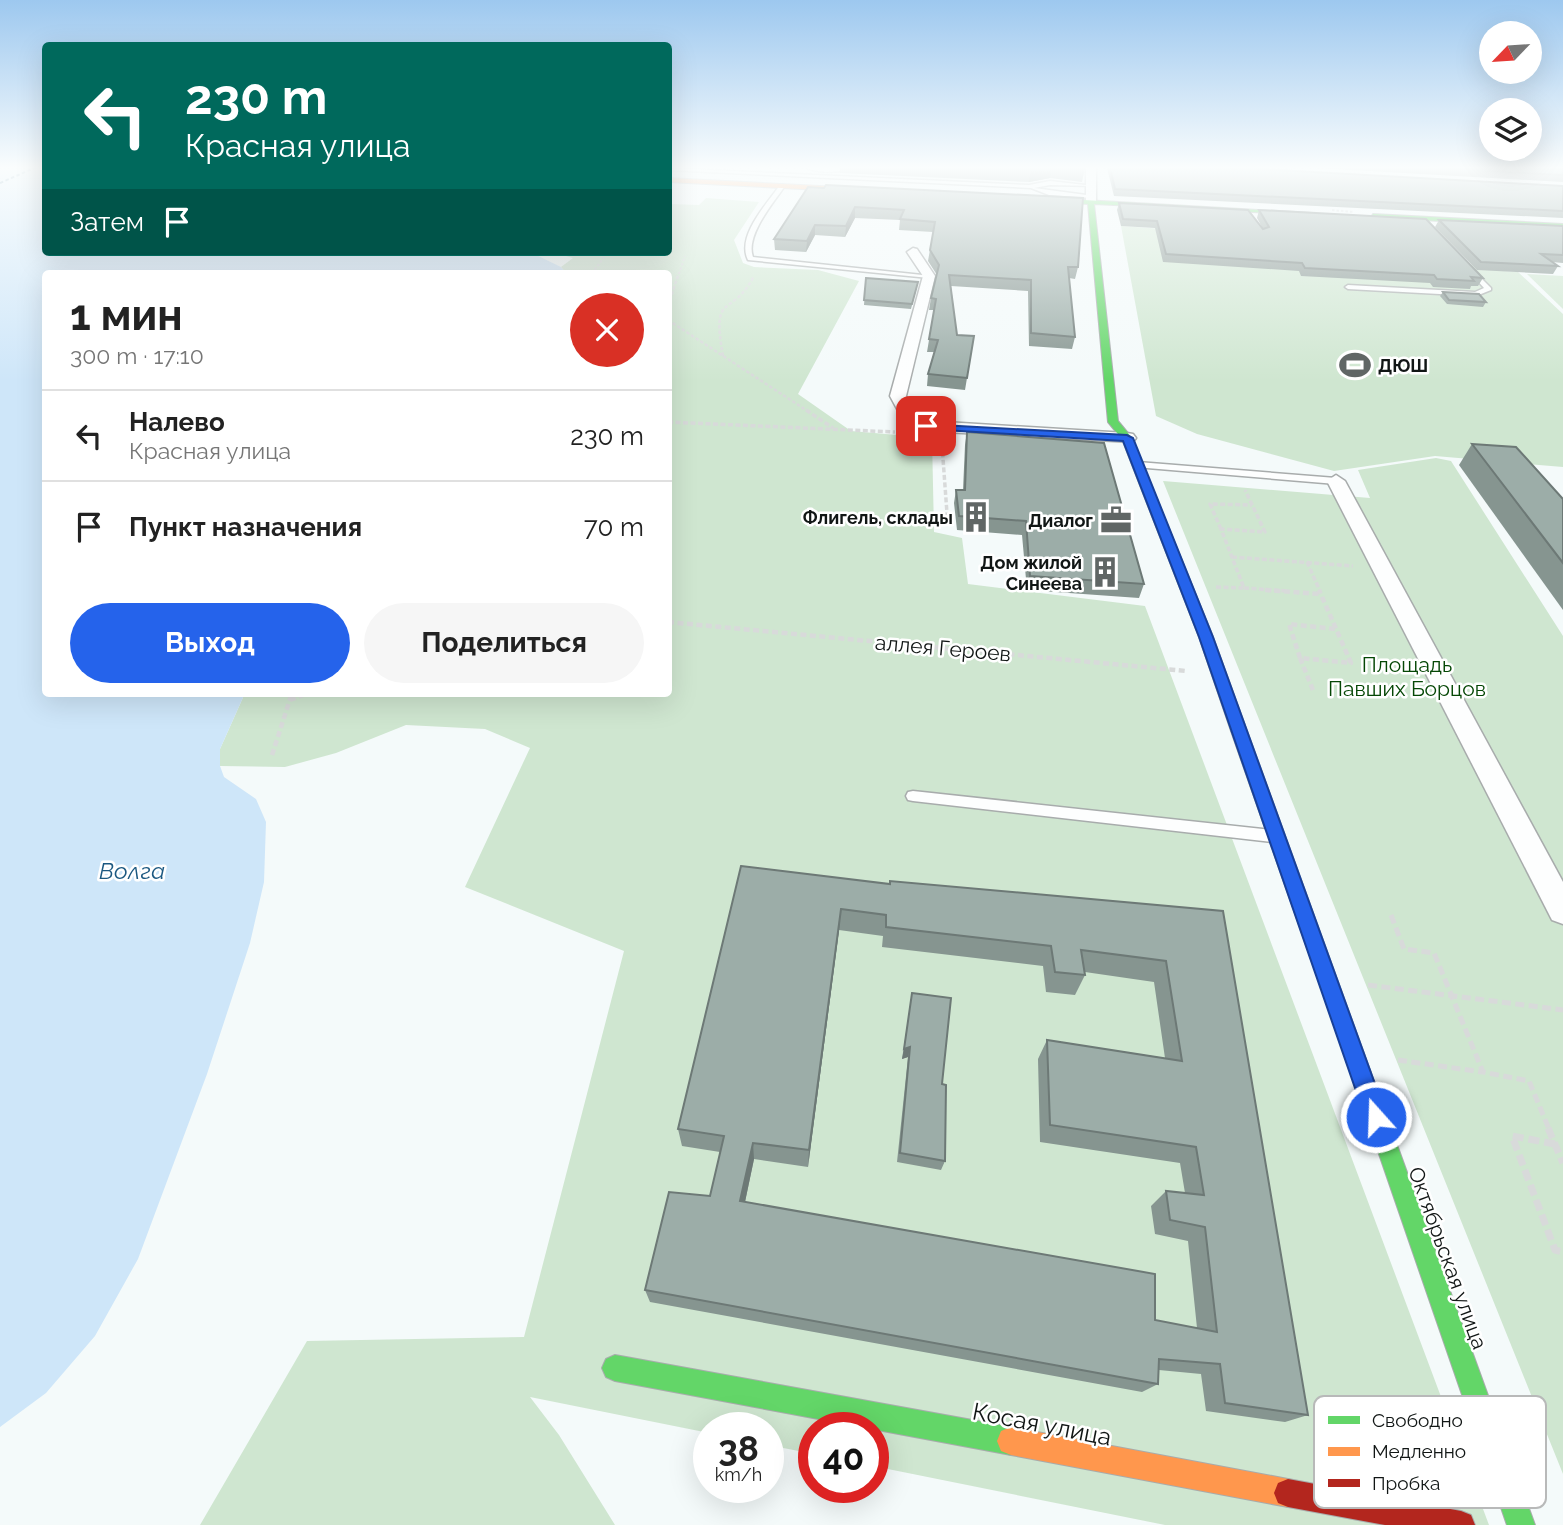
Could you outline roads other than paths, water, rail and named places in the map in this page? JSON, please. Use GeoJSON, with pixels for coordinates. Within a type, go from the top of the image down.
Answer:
{"type":"FeatureCollection","features":[{"type":"Feature","properties":{"kind":"street","name":"Октябрьская улица"},"geometry":{"type":"LineString","coordinates":[[1095,239],[1113,422],[1127,438],[1218,673],[1475,1396]]}},
{"type":"Feature","properties":{"kind":"street"},"geometry":{"type":"LineString","coordinates":[[913,252],[929,276],[898,397],[899,406],[904,412],[934,427],[1127,438]]}},
{"type":"Feature","properties":{"kind":"street"},"geometry":{"type":"LineString","coordinates":[[1336,481],[1563,911]]}},
{"type":"Feature","properties":{"kind":"street","name":"Косая улица"},"geometry":{"type":"LineString","coordinates":[[615,1368],[1314,1498]]}},
{"type":"Feature","properties":{"kind":"street","name":"Косая улица"},"geometry":{"type":"LineString","coordinates":[[1369,1508],[1461,1525]]}},
{"type":"Feature","properties":{"kind":"street","name":"Октябрьская улица"},"geometry":{"type":"LineString","coordinates":[[1515,1508],[1521,1525]]}},
{"type":"Feature","properties":{"kind":"lane"},"geometry":{"type":"LineString","coordinates":[[748,239],[746,255],[751,260],[929,276]]}},
{"type":"Feature","properties":{"kind":"lane"},"geometry":{"type":"LineString","coordinates":[[1348,287],[1476,294],[1489,289],[1460,259]]}},
{"type":"Feature","properties":{"kind":"lane"},"geometry":{"type":"LineString","coordinates":[[1138,465],[1336,481]]}},
{"type":"Feature","properties":{"kind":"lane"},"geometry":{"type":"LineString","coordinates":[[913,796],[1276,837]]}},
{"type":"Feature","properties":{"kind":"water","name":"Волга"},"geometry":{"type":"Polygon","coordinates":[[[0,239],[42,239],[42,256],[538,256],[564,270],[42,270],[42,697],[243,697],[220,749],[220,766],[224,777],[256,799],[266,822],[264,882],[250,943],[207,1074],[138,1259],[95,1336],[46,1393],[0,1427],[0,239]]]}},
{"type":"Feature","properties":{"kind":"place","name":"ДЮШ"},"geometry":{"type":"Point","coordinates":[1355,365]}},
{"type":"Feature","properties":{"kind":"place","name":"Флигель, склады"},"geometry":{"type":"Point","coordinates":[976,517]}},
{"type":"Feature","properties":{"kind":"place","name":"Диалог"},"geometry":{"type":"Point","coordinates":[1116,520]}},
{"type":"Feature","properties":{"kind":"place","name":"Дом жилой Синеева"},"geometry":{"type":"Point","coordinates":[1105,572]}},
{"type":"Feature","properties":{"kind":"park label","name":"Площадь Павших Борцов"},"geometry":{"type":"Point","coordinates":[1407,676]}}]}
